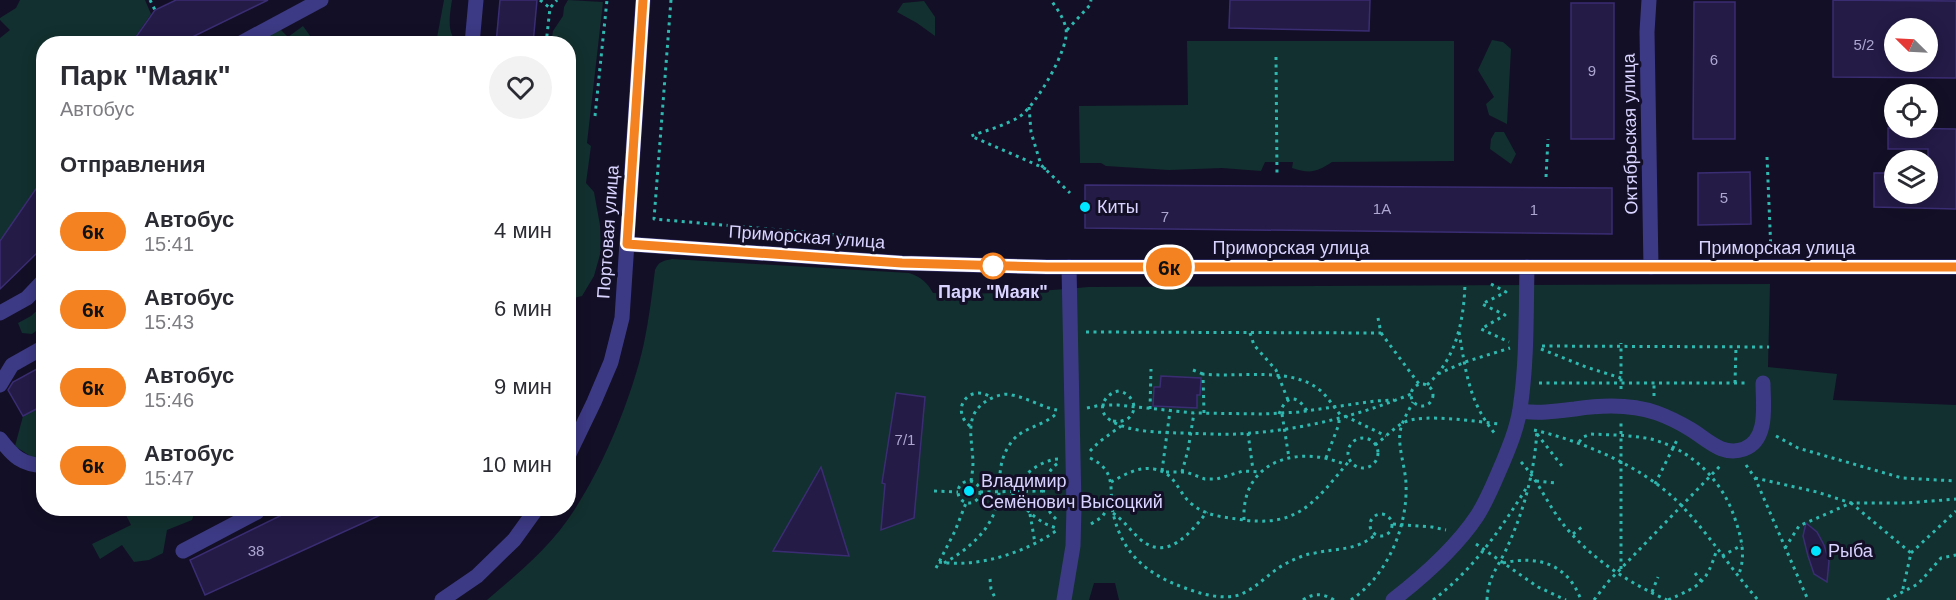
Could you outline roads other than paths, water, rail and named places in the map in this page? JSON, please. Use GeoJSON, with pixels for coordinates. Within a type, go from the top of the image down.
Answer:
{"type":"FeatureCollection","features":[{"type":"Feature","properties":{"kind":"street"},"geometry":{"type":"LineString","coordinates":[[253,36],[321,0]]}},
{"type":"Feature","properties":{"kind":"street"},"geometry":{"type":"LineString","coordinates":[[473,36],[476,0]]}},
{"type":"Feature","properties":{"kind":"street","name":"Портовая улица"},"geometry":{"type":"LineString","coordinates":[[576,439],[611,362],[622,318],[643,0]]}},
{"type":"Feature","properties":{"kind":"street","name":"Октябрьская улица"},"geometry":{"type":"LineString","coordinates":[[1649,0],[1647,32],[1651,267]]}},
{"type":"Feature","properties":{"kind":"street","name":"Приморская улица"},"geometry":{"type":"LineString","coordinates":[[627,244],[902,263],[1069,267],[1956,267]]}},
{"type":"Feature","properties":{"kind":"street"},"geometry":{"type":"LineString","coordinates":[[1065,600],[1073,546],[1074,507],[1069,267]]}},
{"type":"Feature","properties":{"kind":"street"},"geometry":{"type":"LineString","coordinates":[[1393,600],[1449,550],[1477,515],[1510,446],[1520,411],[1524,371],[1527,267]]}},
{"type":"Feature","properties":{"kind":"street"},"geometry":{"type":"LineString","coordinates":[[0,313],[27,298],[36,288]]}},
{"type":"Feature","properties":{"kind":"street"},"geometry":{"type":"LineString","coordinates":[[0,385],[12,365],[36,352]]}},
{"type":"Feature","properties":{"kind":"street"},"geometry":{"type":"LineString","coordinates":[[1520,411],[1539,413],[1576,408],[1626,407],[1654,412],[1684,426],[1720,449],[1744,449],[1752,444],[1761,428],[1763,383]]}},
{"type":"Feature","properties":{"kind":"street"},"geometry":{"type":"LineString","coordinates":[[0,439],[19,460],[36,465]]}},
{"type":"Feature","properties":{"kind":"street"},"geometry":{"type":"LineString","coordinates":[[183,551],[249,516]]}},
{"type":"Feature","properties":{"kind":"street"},"geometry":{"type":"LineString","coordinates":[[442,600],[477,576],[514,540],[531,516]]}},
{"type":"Feature","properties":{"kind":"place","name":"Киты"},"geometry":{"type":"Point","coordinates":[1085,207]}},
{"type":"Feature","properties":{"kind":"place","name":"Парк \"Маяк\""},"geometry":{"type":"Point","coordinates":[993,266]}},
{"type":"Feature","properties":{"kind":"place","name":"Владимир Семёнович Высоцкий"},"geometry":{"type":"Point","coordinates":[969,491]}},
{"type":"Feature","properties":{"kind":"place","name":"Рыба"},"geometry":{"type":"Point","coordinates":[1816,551]}}]}
